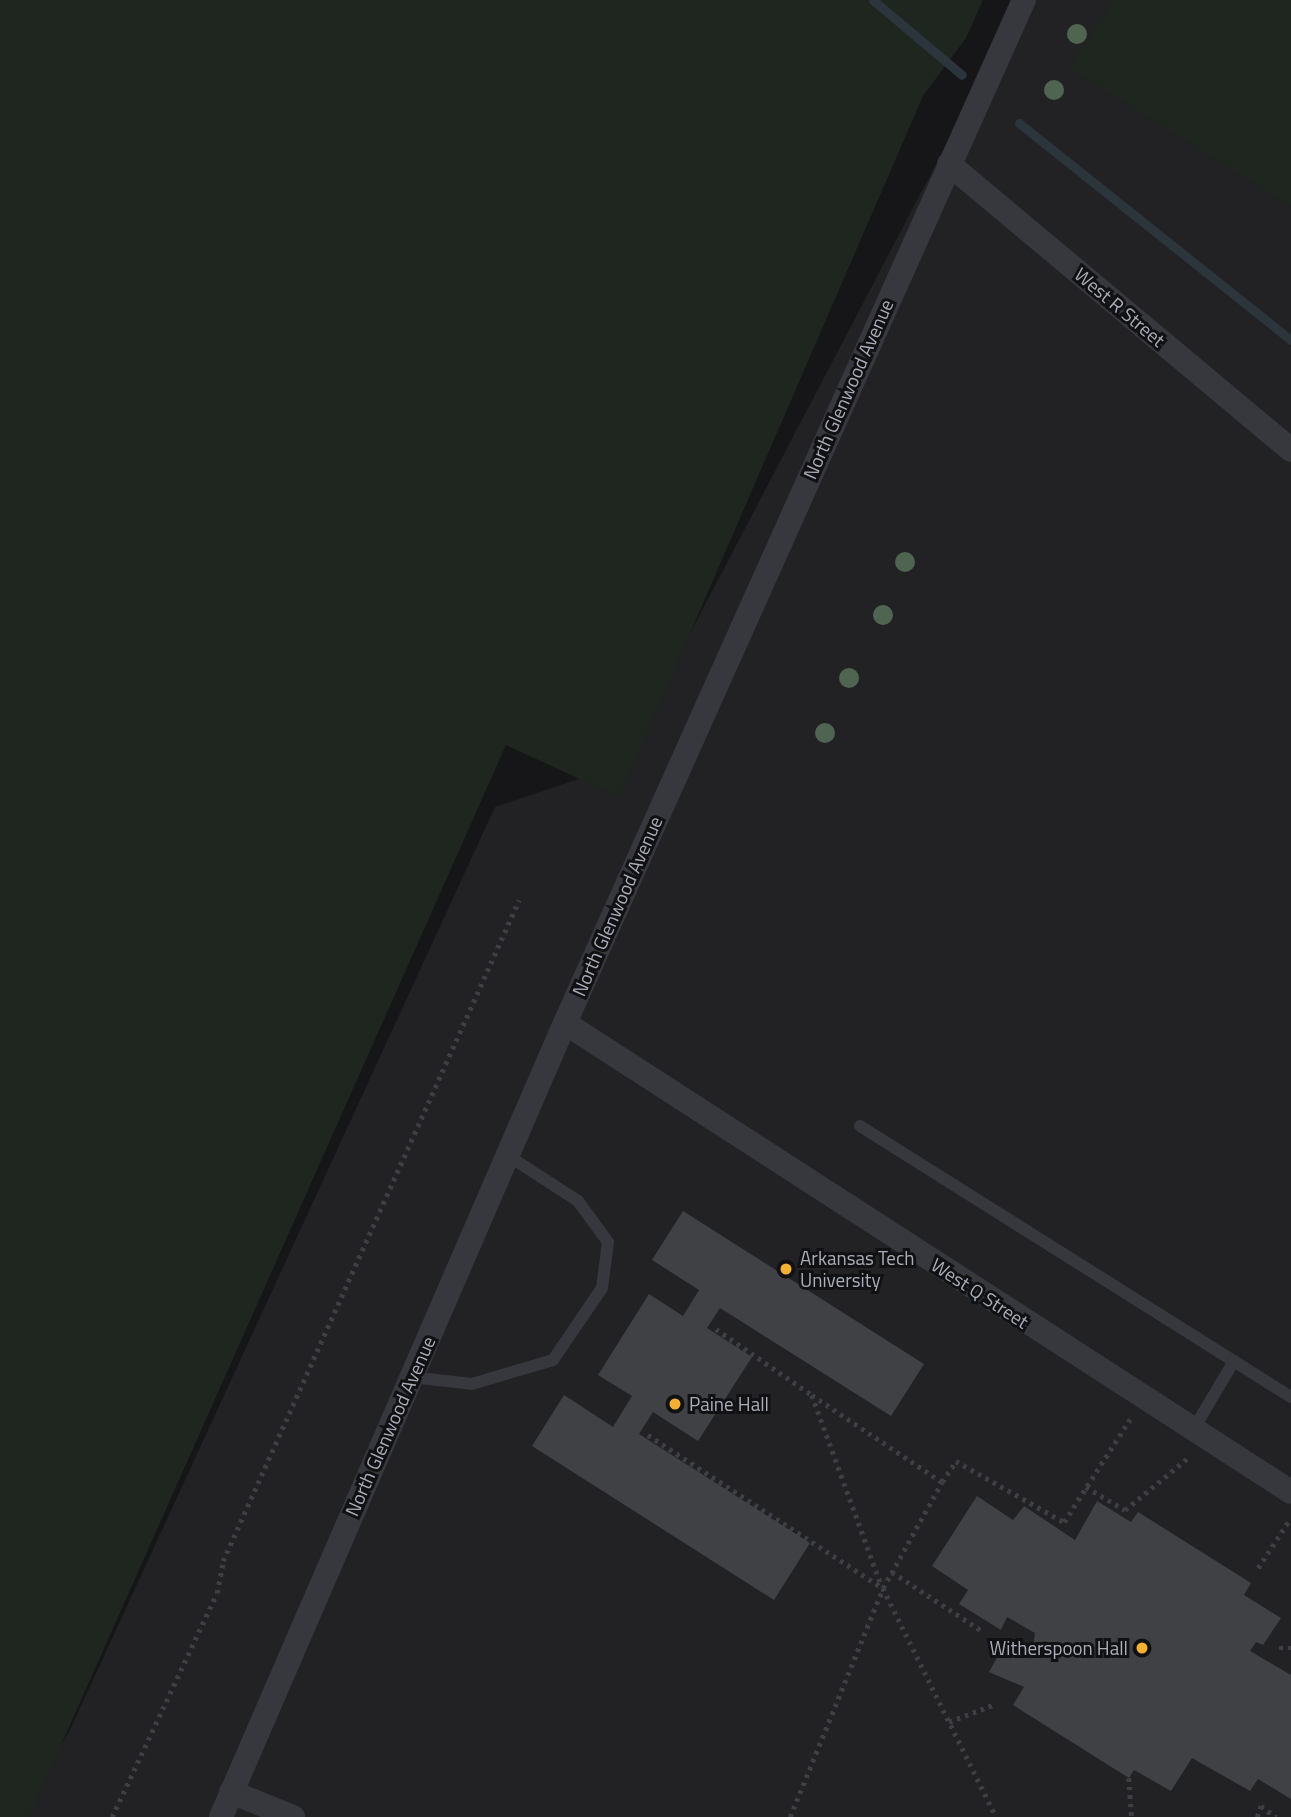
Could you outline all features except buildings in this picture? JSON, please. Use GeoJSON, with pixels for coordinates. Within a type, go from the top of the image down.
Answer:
{"type":"FeatureCollection","features":[{"type":"Feature","properties":{"kind":"street","name":"North Glenwood Avenue"},"geometry":{"type":"LineString","coordinates":[[220,1817],[565,1023],[1024,0]]}},
{"type":"Feature","properties":{"kind":"street","name":"West R Street"},"geometry":{"type":"LineString","coordinates":[[949,164],[1291,450]]}},
{"type":"Feature","properties":{"kind":"street","name":"West Q Street"},"geometry":{"type":"LineString","coordinates":[[565,1023],[1186,1440],[1285,1502]]}},
{"type":"Feature","properties":{"kind":"street"},"geometry":{"type":"LineString","coordinates":[[231,1792],[293,1817]]}},
{"type":"Feature","properties":{"kind":"lane"},"geometry":{"type":"LineString","coordinates":[[859,1126],[1291,1397]]}},
{"type":"Feature","properties":{"kind":"lane"},"geometry":{"type":"LineString","coordinates":[[411,1377],[471,1384],[553,1360],[602,1288],[608,1242],[579,1201],[508,1155]]}},
{"type":"Feature","properties":{"kind":"lane"},"geometry":{"type":"LineString","coordinates":[[1186,1440],[1234,1361]]}},
{"type":"Feature","properties":{"kind":"path"},"geometry":{"type":"LineString","coordinates":[[111,1817],[216,1593],[223,1560],[519,900]]}},
{"type":"Feature","properties":{"kind":"path"},"geometry":{"type":"LineString","coordinates":[[716,1329],[942,1482]]}},
{"type":"Feature","properties":{"kind":"path"},"geometry":{"type":"LineString","coordinates":[[812,1395],[883,1588],[996,1817]]}},
{"type":"Feature","properties":{"kind":"path"},"geometry":{"type":"LineString","coordinates":[[790,1817],[883,1588],[956,1461],[1065,1522],[1130,1419],[1140,1425]]}},
{"type":"Feature","properties":{"kind":"path"},"geometry":{"type":"LineString","coordinates":[[648,1435],[883,1588]]}},
{"type":"Feature","properties":{"kind":"path"},"geometry":{"type":"LineString","coordinates":[[1186,1440],[1190,1456],[1201,1463]]}},
{"type":"Feature","properties":{"kind":"path"},"geometry":{"type":"LineString","coordinates":[[1086,1487],[1125,1510],[1190,1456]]}},
{"type":"Feature","properties":{"kind":"path"},"geometry":{"type":"LineString","coordinates":[[1258,1568],[1291,1519],[1285,1502]]}},
{"type":"Feature","properties":{"kind":"path"},"geometry":{"type":"LineString","coordinates":[[892,1572],[982,1630]]}},
{"type":"Feature","properties":{"kind":"path"},"geometry":{"type":"LineString","coordinates":[[1279,1648],[1291,1648]]}},
{"type":"Feature","properties":{"kind":"path"},"geometry":{"type":"LineString","coordinates":[[948,1722],[995,1704]]}},
{"type":"Feature","properties":{"kind":"path"},"geometry":{"type":"LineString","coordinates":[[1129,1778],[1132,1817]]}},
{"type":"Feature","properties":{"kind":"path"},"geometry":{"type":"LineString","coordinates":[[1257,1817],[1261,1806],[1276,1817]]}},
{"type":"Feature","properties":{"kind":"shaded area"},"geometry":{"type":"Polygon","coordinates":[[[0,0],[983,0],[966,38],[923,96],[619,797],[506,745],[29,1817],[0,1817],[0,0]]]}},
{"type":"Feature","properties":{"kind":"shaded area","name":"Arkansas Tech University"},"geometry":{"type":"Polygon","coordinates":[[[1022,0],[1291,0],[1291,1817],[17,1817],[69,1732],[495,807],[621,765],[1022,0]]]}},
{"type":"Feature","properties":{"kind":"shaded area"},"geometry":{"type":"Polygon","coordinates":[[[1114,0],[1291,0],[1291,206],[1070,68],[1114,0]]]}},
{"type":"Feature","properties":{"kind":"waterway"},"geometry":{"type":"LineString","coordinates":[[873,0],[962,75]]}},
{"type":"Feature","properties":{"kind":"waterway"},"geometry":{"type":"LineString","coordinates":[[1019,123],[1291,340]]}},
{"type":"Feature","properties":{"kind":"place","name":"Arkansas Tech University"},"geometry":{"type":"Point","coordinates":[786,1269]}},
{"type":"Feature","properties":{"kind":"place","name":"Paine Hall"},"geometry":{"type":"Point","coordinates":[675,1404]}},
{"type":"Feature","properties":{"kind":"place","name":"Witherspoon Hall"},"geometry":{"type":"Point","coordinates":[1142,1648]}}]}
